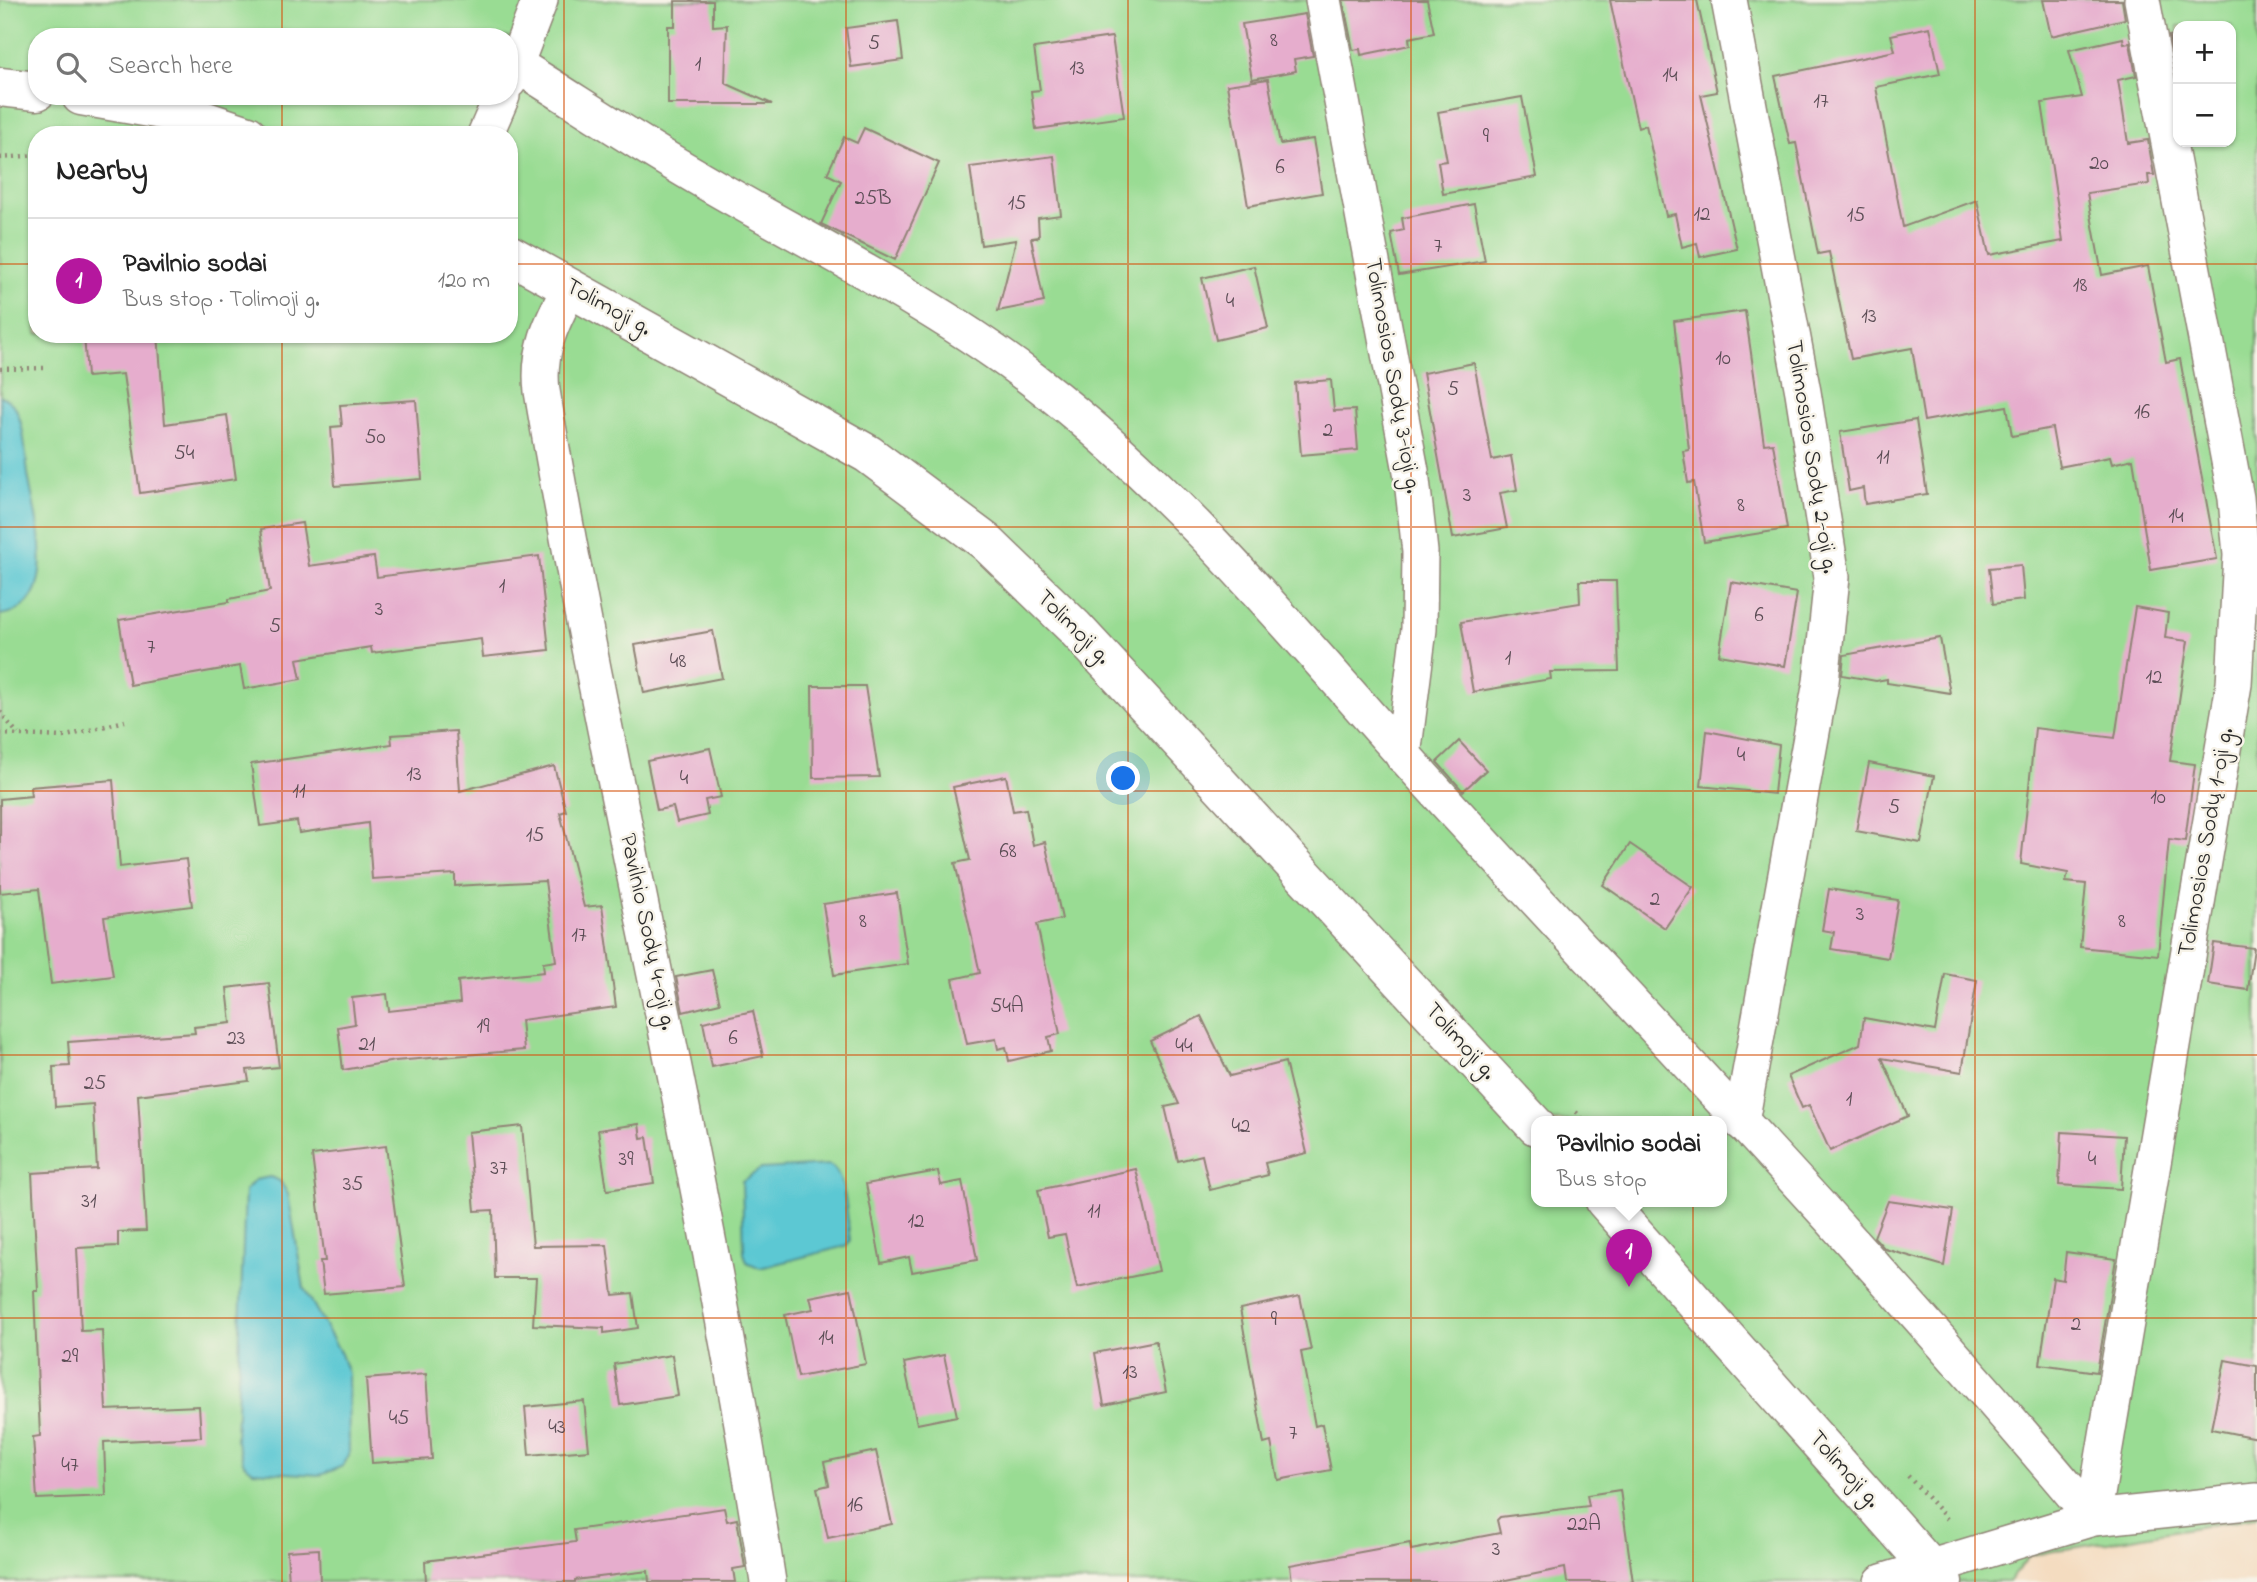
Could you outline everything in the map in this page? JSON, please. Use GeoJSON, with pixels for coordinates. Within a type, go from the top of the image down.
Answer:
{"type":"FeatureCollection","features":[{"type":"Feature","properties":{"kind":"street"},"geometry":{"type":"LineString","coordinates":[[518,59],[540,0]]}},
{"type":"Feature","properties":{"kind":"street","name":"Tolimosios Sodų 3-ioji g."},"geometry":{"type":"LineString","coordinates":[[1323,0],[1411,471],[1420,552],[1419,629],[1403,756]]}},
{"type":"Feature","properties":{"kind":"street","name":"Tolimosios Sodų 2-oji g."},"geometry":{"type":"LineString","coordinates":[[1729,0],[1803,392],[1832,578],[1821,682],[1741,1122]]}},
{"type":"Feature","properties":{"kind":"street","name":"Tolimosios Sodų 1-oji g."},"geometry":{"type":"LineString","coordinates":[[2093,1518],[2234,684],[2241,555],[2236,498],[2142,0]]}},
{"type":"Feature","properties":{"kind":"street"},"geometry":{"type":"LineString","coordinates":[[518,76],[926,306],[1035,380],[1133,462],[1239,572],[1403,756],[1986,1390],[2093,1518]]}},
{"type":"Feature","properties":{"kind":"street"},"geometry":{"type":"LineString","coordinates":[[0,87],[28,90]]}},
{"type":"Feature","properties":{"kind":"street"},"geometry":{"type":"LineString","coordinates":[[134,105],[186,114],[221,126]]}},
{"type":"Feature","properties":{"kind":"street"},"geometry":{"type":"LineString","coordinates":[[489,126],[498,105]]}},
{"type":"Feature","properties":{"kind":"street","name":"Tolimoji g."},"geometry":{"type":"LineString","coordinates":[[518,259],[868,454],[986,542],[1074,627],[1531,1121]]}},
{"type":"Feature","properties":{"kind":"street","name":"Pavilnio Sodų 4-oji g."},"geometry":{"type":"LineString","coordinates":[[570,286],[551,324],[539,365],[542,390],[593,673],[692,1153],[751,1471],[768,1582]]}},
{"type":"Feature","properties":{"kind":"street","name":"Tolimoji g."},"geometry":{"type":"LineString","coordinates":[[1610,1207],[1938,1576]]}},
{"type":"Feature","properties":{"kind":"street"},"geometry":{"type":"LineString","coordinates":[[1882,1582],[1938,1576],[2093,1518],[2257,1501]]}},
{"type":"Feature","properties":{"kind":"path"},"geometry":{"type":"LineString","coordinates":[[0,158],[28,156]]}},
{"type":"Feature","properties":{"kind":"path"},"geometry":{"type":"LineString","coordinates":[[0,369],[44,368]]}},
{"type":"Feature","properties":{"kind":"path"},"geometry":{"type":"LineString","coordinates":[[0,712],[18,734]]}},
{"type":"Feature","properties":{"kind":"path"},"geometry":{"type":"LineString","coordinates":[[0,734],[63,737],[125,721]]}},
{"type":"Feature","properties":{"kind":"green space"},"geometry":{"type":"Polygon","coordinates":[[[0,0],[2257,0],[2257,1517],[2030,1555],[2008,1582],[0,1582],[0,0]]]}},
{"type":"Feature","properties":{"kind":"water"},"geometry":{"type":"Polygon","coordinates":[[[0,396],[15,407],[19,417],[41,557],[39,578],[33,596],[20,609],[0,615],[0,396]]]}},
{"type":"Feature","properties":{"kind":"water"},"geometry":{"type":"Polygon","coordinates":[[[829,1165],[835,1169],[843,1187],[850,1240],[846,1246],[760,1268],[747,1262],[744,1253],[742,1181],[761,1169],[829,1165]]]}},
{"type":"Feature","properties":{"kind":"water"},"geometry":{"type":"Polygon","coordinates":[[[270,1177],[280,1181],[288,1194],[304,1288],[341,1354],[348,1374],[349,1455],[343,1466],[321,1475],[253,1471],[244,1464],[236,1439],[245,1191],[255,1180],[270,1177]]]}},
{"type":"Feature","properties":{"kind":"building"},"geometry":{"type":"Polygon","coordinates":[[[1343,0],[1427,0],[1434,33],[1409,38],[1410,45],[1361,55],[1360,49],[1353,50],[1343,0]]]}},
{"type":"Feature","properties":{"kind":"building"},"geometry":{"type":"Polygon","coordinates":[[[1610,0],[1697,0],[1717,92],[1701,95],[1737,249],[1700,257],[1697,243],[1682,247],[1675,214],[1666,216],[1646,125],[1638,128],[1610,0]]]}},
{"type":"Feature","properties":{"kind":"building"},"geometry":{"type":"Polygon","coordinates":[[[2043,0],[2122,0],[2125,19],[2051,36],[2043,0]]]}},
{"type":"Feature","properties":{"kind":"building"},"geometry":{"type":"Polygon","coordinates":[[[675,1],[713,1],[713,26],[727,25],[725,83],[772,104],[668,104],[668,26],[675,26],[675,1]]]}},
{"type":"Feature","properties":{"kind":"building"},"geometry":{"type":"Polygon","coordinates":[[[1305,14],[1313,56],[1294,59],[1296,71],[1252,79],[1242,24],[1305,14]]]}},
{"type":"Feature","properties":{"kind":"building"},"geometry":{"type":"Polygon","coordinates":[[[898,21],[903,60],[851,67],[846,28],[898,21]]]}},
{"type":"Feature","properties":{"kind":"building"},"geometry":{"type":"Polygon","coordinates":[[[1930,27],[1940,74],[1876,87],[1903,227],[1977,200],[1989,255],[2063,241],[2042,103],[2082,97],[2069,50],[2123,38],[2124,44],[2130,43],[2136,76],[2118,80],[2128,143],[2148,140],[2154,175],[2148,175],[2149,184],[2087,193],[2102,275],[2148,266],[2166,362],[2180,359],[2217,559],[2151,570],[2133,459],[2112,464],[2110,457],[2059,467],[2052,428],[2012,436],[2007,406],[1924,421],[1912,348],[1851,359],[1829,252],[1818,254],[1796,143],[1790,144],[1775,76],[1895,51],[1891,35],[1930,27]]]}},
{"type":"Feature","properties":{"kind":"building"},"geometry":{"type":"Polygon","coordinates":[[[2173,35],[2173,57],[2169,36],[2173,35]]]}},
{"type":"Feature","properties":{"kind":"building"},"geometry":{"type":"Polygon","coordinates":[[[1112,37],[1124,117],[1036,129],[1031,91],[1040,90],[1034,48],[1112,37]]]}},
{"type":"Feature","properties":{"kind":"building"},"geometry":{"type":"Polygon","coordinates":[[[1268,79],[1280,144],[1313,139],[1322,193],[1248,206],[1227,85],[1268,79]]]}},
{"type":"Feature","properties":{"kind":"building"},"geometry":{"type":"Polygon","coordinates":[[[1522,97],[1537,177],[1443,194],[1438,162],[1447,161],[1438,112],[1522,97]]]}},
{"type":"Feature","properties":{"kind":"building"},"geometry":{"type":"Polygon","coordinates":[[[864,128],[939,163],[895,260],[821,224],[841,181],[827,174],[844,137],[857,143],[864,128]]]}},
{"type":"Feature","properties":{"kind":"building"},"geometry":{"type":"Polygon","coordinates":[[[1054,156],[1061,215],[1038,218],[1039,237],[1031,238],[1044,302],[998,311],[1016,240],[981,245],[970,167],[1054,156]]]}},
{"type":"Feature","properties":{"kind":"building"},"geometry":{"type":"Polygon","coordinates":[[[1474,204],[1485,261],[1399,275],[1391,233],[1404,230],[1402,218],[1474,204]]]}},
{"type":"Feature","properties":{"kind":"building"},"geometry":{"type":"Polygon","coordinates":[[[1254,266],[1268,328],[1216,340],[1202,278],[1254,266]]]}},
{"type":"Feature","properties":{"kind":"building"},"geometry":{"type":"Polygon","coordinates":[[[1745,311],[1764,444],[1773,443],[1787,529],[1704,542],[1694,482],[1688,483],[1683,451],[1689,450],[1674,321],[1745,311]]]}},
{"type":"Feature","properties":{"kind":"building"},"geometry":{"type":"Polygon","coordinates":[[[85,343],[159,343],[165,424],[227,415],[236,479],[140,493],[123,374],[87,377],[85,343]]]}},
{"type":"Feature","properties":{"kind":"building"},"geometry":{"type":"Polygon","coordinates":[[[1474,363],[1492,460],[1511,456],[1517,490],[1500,493],[1507,528],[1453,538],[1423,373],[1474,363]]]}},
{"type":"Feature","properties":{"kind":"building"},"geometry":{"type":"Polygon","coordinates":[[[1331,380],[1334,411],[1355,410],[1358,450],[1301,455],[1295,383],[1331,380]]]}},
{"type":"Feature","properties":{"kind":"building"},"geometry":{"type":"Polygon","coordinates":[[[416,400],[422,479],[335,486],[331,427],[342,426],[340,405],[416,400]]]}},
{"type":"Feature","properties":{"kind":"building"},"geometry":{"type":"Polygon","coordinates":[[[1916,420],[1927,494],[1865,504],[1863,488],[1849,491],[1840,432],[1916,420]]]}},
{"type":"Feature","properties":{"kind":"building"},"geometry":{"type":"Polygon","coordinates":[[[302,523],[309,566],[374,557],[377,577],[539,556],[549,650],[483,657],[481,639],[372,653],[371,647],[297,659],[301,679],[244,689],[240,666],[130,685],[119,620],[229,602],[229,599],[270,591],[261,529],[302,523]]]}},
{"type":"Feature","properties":{"kind":"building"},"geometry":{"type":"Polygon","coordinates":[[[2021,565],[2024,600],[1993,604],[1989,568],[2021,565]]]}},
{"type":"Feature","properties":{"kind":"building"},"geometry":{"type":"Polygon","coordinates":[[[1579,581],[1616,581],[1619,671],[1550,672],[1551,679],[1473,692],[1461,622],[1580,603],[1579,581]]]}},
{"type":"Feature","properties":{"kind":"building"},"geometry":{"type":"Polygon","coordinates":[[[1731,582],[1797,593],[1785,666],[1719,655],[1731,582]]]}},
{"type":"Feature","properties":{"kind":"building"},"geometry":{"type":"Polygon","coordinates":[[[2135,607],[2168,613],[2165,638],[2188,641],[2170,761],[2195,764],[2185,841],[2169,839],[2158,955],[2080,947],[2086,884],[2066,882],[2068,873],[2021,864],[2035,728],[2115,738],[2135,607]]]}},
{"type":"Feature","properties":{"kind":"building"},"geometry":{"type":"Polygon","coordinates":[[[713,631],[722,678],[644,693],[635,645],[713,631]]]}},
{"type":"Feature","properties":{"kind":"building"},"geometry":{"type":"Polygon","coordinates":[[[1940,638],[1950,693],[1887,683],[1887,679],[1876,681],[1842,675],[1844,655],[1940,638]]]}},
{"type":"Feature","properties":{"kind":"building"},"geometry":{"type":"Polygon","coordinates":[[[812,686],[865,686],[879,777],[813,778],[812,686]]]}},
{"type":"Feature","properties":{"kind":"building"},"geometry":{"type":"Polygon","coordinates":[[[456,731],[460,791],[554,766],[566,811],[560,813],[584,907],[602,905],[616,1007],[521,1020],[524,1050],[395,1061],[343,1070],[338,1027],[355,1024],[352,998],[387,994],[389,1011],[460,1003],[458,981],[544,972],[543,963],[556,961],[545,881],[455,886],[455,874],[372,879],[368,823],[299,833],[297,821],[260,826],[251,764],[392,744],[391,735],[456,731]]]}},
{"type":"Feature","properties":{"kind":"building"},"geometry":{"type":"Polygon","coordinates":[[[1707,731],[1779,745],[1774,794],[1701,786],[1707,731]]]}},
{"type":"Feature","properties":{"kind":"building"},"geometry":{"type":"Polygon","coordinates":[[[1459,741],[1486,770],[1463,791],[1437,762],[1459,741]]]}},
{"type":"Feature","properties":{"kind":"building"},"geometry":{"type":"Polygon","coordinates":[[[710,748],[721,797],[705,800],[708,815],[677,822],[673,807],[657,810],[647,761],[710,748]]]}},
{"type":"Feature","properties":{"kind":"building"},"geometry":{"type":"Polygon","coordinates":[[[1869,763],[1934,776],[1921,843],[1856,831],[1869,763]]]}},
{"type":"Feature","properties":{"kind":"building"},"geometry":{"type":"Polygon","coordinates":[[[1006,776],[1013,811],[1026,809],[1033,845],[1045,842],[1062,919],[1037,924],[1060,1034],[1048,1037],[1051,1051],[1009,1061],[1006,1047],[998,1049],[996,1039],[967,1044],[953,979],[980,973],[955,863],[970,860],[953,787],[1006,776]]]}},
{"type":"Feature","properties":{"kind":"building"},"geometry":{"type":"Polygon","coordinates":[[[113,780],[120,867],[186,859],[192,906],[104,917],[113,976],[51,984],[39,889],[0,893],[0,799],[31,796],[30,787],[113,780]]]}},
{"type":"Feature","properties":{"kind":"building"},"geometry":{"type":"Polygon","coordinates":[[[1630,844],[1693,887],[1665,928],[1603,885],[1630,844]]]}},
{"type":"Feature","properties":{"kind":"building"},"geometry":{"type":"Polygon","coordinates":[[[1829,889],[1898,900],[1888,958],[1831,949],[1834,932],[1822,930],[1829,889]]]}},
{"type":"Feature","properties":{"kind":"building"},"geometry":{"type":"Polygon","coordinates":[[[897,893],[908,964],[834,975],[823,904],[897,893]]]}},
{"type":"Feature","properties":{"kind":"building"},"geometry":{"type":"Polygon","coordinates":[[[2214,943],[2254,948],[2248,990],[2208,984],[2214,943]]]}},
{"type":"Feature","properties":{"kind":"building"},"geometry":{"type":"Polygon","coordinates":[[[712,970],[720,1003],[683,1012],[676,977],[712,970]]]}},
{"type":"Feature","properties":{"kind":"building"},"geometry":{"type":"Polygon","coordinates":[[[1945,974],[1977,980],[1962,1072],[1882,1058],[1908,1116],[1830,1151],[1809,1105],[1802,1108],[1788,1076],[1860,1044],[1864,1018],[1935,1031],[1945,974]]]}},
{"type":"Feature","properties":{"kind":"building"},"geometry":{"type":"Polygon","coordinates":[[[269,983],[279,1067],[247,1070],[249,1081],[138,1095],[146,1231],[118,1232],[118,1246],[77,1248],[81,1331],[102,1330],[106,1410],[199,1406],[201,1437],[104,1442],[106,1496],[37,1499],[33,1437],[40,1436],[34,1291],[38,1291],[32,1173],[97,1169],[93,1104],[55,1107],[53,1067],[70,1066],[68,1042],[195,1033],[194,1027],[231,1023],[227,988],[269,983]]]}},
{"type":"Feature","properties":{"kind":"building"},"geometry":{"type":"Polygon","coordinates":[[[753,1011],[763,1056],[712,1067],[703,1022],[753,1011]]]}},
{"type":"Feature","properties":{"kind":"building"},"geometry":{"type":"Polygon","coordinates":[[[1201,1016],[1230,1076],[1285,1062],[1307,1153],[1265,1163],[1268,1175],[1210,1190],[1202,1155],[1178,1161],[1165,1107],[1179,1104],[1150,1041],[1201,1016]]]}},
{"type":"Feature","properties":{"kind":"building"},"geometry":{"type":"Polygon","coordinates":[[[639,1124],[641,1138],[647,1137],[654,1183],[607,1190],[598,1130],[639,1124]]]}},
{"type":"Feature","properties":{"kind":"building"},"geometry":{"type":"Polygon","coordinates":[[[522,1126],[533,1246],[607,1245],[613,1295],[633,1293],[638,1328],[604,1333],[604,1328],[533,1325],[536,1278],[495,1278],[493,1210],[475,1211],[468,1132],[522,1126]]]}},
{"type":"Feature","properties":{"kind":"building"},"geometry":{"type":"Polygon","coordinates":[[[2062,1132],[2124,1136],[2121,1189],[2059,1185],[2062,1132]]]}},
{"type":"Feature","properties":{"kind":"building"},"geometry":{"type":"Polygon","coordinates":[[[386,1146],[405,1287],[324,1294],[320,1261],[325,1261],[312,1155],[386,1146]]]}},
{"type":"Feature","properties":{"kind":"building"},"geometry":{"type":"Polygon","coordinates":[[[1136,1169],[1159,1271],[1077,1288],[1065,1234],[1048,1237],[1038,1190],[1136,1169]]]}},
{"type":"Feature","properties":{"kind":"building"},"geometry":{"type":"Polygon","coordinates":[[[938,1171],[941,1185],[962,1181],[977,1260],[912,1272],[909,1257],[881,1263],[866,1184],[938,1171]]]}},
{"type":"Feature","properties":{"kind":"building"},"geometry":{"type":"Polygon","coordinates":[[[1888,1201],[1953,1210],[1944,1266],[1885,1249],[1874,1237],[1888,1201]]]}},
{"type":"Feature","properties":{"kind":"building"},"geometry":{"type":"Polygon","coordinates":[[[2066,1252],[2116,1259],[2097,1372],[2040,1364],[2053,1278],[2063,1280],[2066,1252]]]}},
{"type":"Feature","properties":{"kind":"building"},"geometry":{"type":"Polygon","coordinates":[[[851,1289],[866,1364],[798,1377],[785,1315],[813,1309],[810,1297],[851,1289]]]}},
{"type":"Feature","properties":{"kind":"building"},"geometry":{"type":"Polygon","coordinates":[[[1300,1296],[1311,1350],[1301,1352],[1315,1426],[1322,1424],[1331,1470],[1278,1480],[1271,1442],[1264,1444],[1240,1309],[1300,1296]]]}},
{"type":"Feature","properties":{"kind":"building"},"geometry":{"type":"Polygon","coordinates":[[[1156,1341],[1166,1392],[1104,1405],[1095,1353],[1156,1341]]]}},
{"type":"Feature","properties":{"kind":"building"},"geometry":{"type":"Polygon","coordinates":[[[672,1355],[678,1396],[620,1405],[614,1364],[672,1355]]]}},
{"type":"Feature","properties":{"kind":"building"},"geometry":{"type":"Polygon","coordinates":[[[944,1355],[957,1416],[917,1424],[904,1363],[944,1355]]]}},
{"type":"Feature","properties":{"kind":"building"},"geometry":{"type":"Polygon","coordinates":[[[2225,1360],[2257,1366],[2257,1438],[2211,1429],[2225,1360]]]}},
{"type":"Feature","properties":{"kind":"building"},"geometry":{"type":"Polygon","coordinates":[[[426,1374],[432,1459],[372,1463],[366,1379],[426,1374]]]}},
{"type":"Feature","properties":{"kind":"building"},"geometry":{"type":"Polygon","coordinates":[[[584,1401],[589,1450],[529,1455],[525,1407],[584,1401]]]}},
{"type":"Feature","properties":{"kind":"building"},"geometry":{"type":"Polygon","coordinates":[[[876,1451],[892,1524],[828,1538],[817,1488],[829,1485],[824,1462],[876,1451]]]}},
{"type":"Feature","properties":{"kind":"building"},"geometry":{"type":"Polygon","coordinates":[[[1620,1490],[1633,1582],[1567,1582],[1565,1568],[1496,1582],[1292,1582],[1290,1565],[1410,1543],[1411,1550],[1500,1533],[1497,1520],[1500,1517],[1589,1506],[1587,1495],[1620,1490]]]}},
{"type":"Feature","properties":{"kind":"building"},"geometry":{"type":"Polygon","coordinates":[[[724,1508],[727,1521],[737,1519],[745,1567],[733,1569],[735,1582],[649,1582],[648,1571],[575,1582],[426,1582],[425,1561],[576,1542],[574,1530],[724,1508]]]}},
{"type":"Feature","properties":{"kind":"building"},"geometry":{"type":"Polygon","coordinates":[[[319,1549],[320,1582],[289,1582],[287,1551],[319,1549]]]}},
{"type":"Feature","properties":{"kind":"place","name":"Pavilnio sodai"},"geometry":{"type":"Point","coordinates":[1629,1287]}}]}
